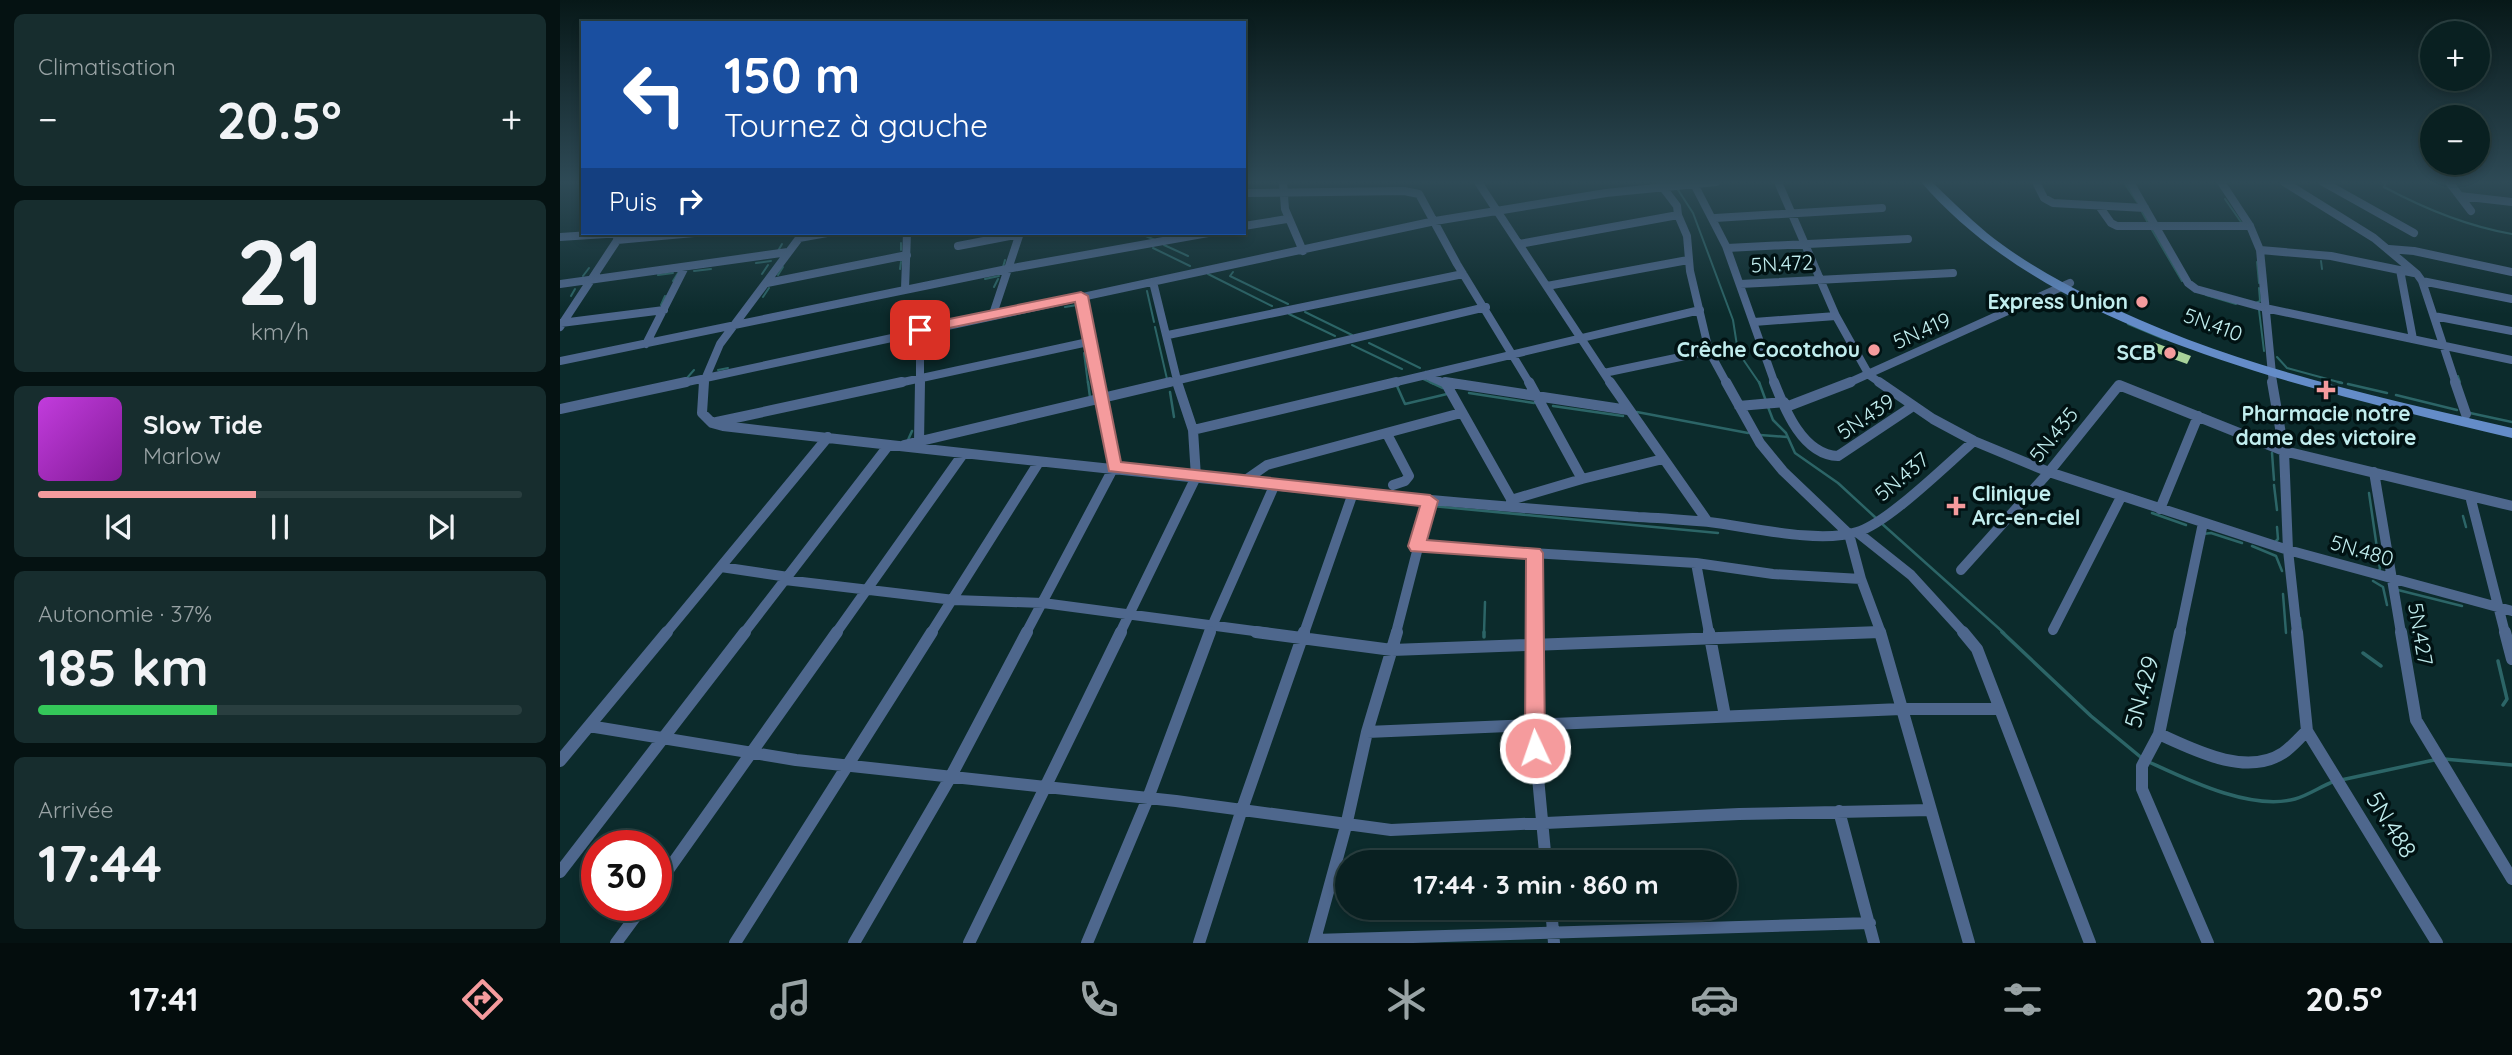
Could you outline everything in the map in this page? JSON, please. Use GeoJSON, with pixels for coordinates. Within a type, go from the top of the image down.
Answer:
{"type":"FeatureCollection","features":[{"type":"Feature","properties":{"kind":"main road"},"geometry":{"type":"LineString","coordinates":[[1972,226],[2066,285],[2165,335],[2271,369],[2512,433]]}},
{"type":"Feature","properties":{"kind":"main road"},"geometry":{"type":"LineString","coordinates":[[1985,226],[2066,285]]}},
{"type":"Feature","properties":{"kind":"main road"},"geometry":{"type":"LineString","coordinates":[[2271,369],[2512,424]]}},
{"type":"Feature","properties":{"kind":"street"},"geometry":{"type":"LineString","coordinates":[[1291,226],[1303,251]]}},
{"type":"Feature","properties":{"kind":"street"},"geometry":{"type":"LineString","coordinates":[[560,409],[1413,226]]}},
{"type":"Feature","properties":{"kind":"street"},"geometry":{"type":"LineString","coordinates":[[1438,226],[1463,274],[1486,307],[1539,397],[1582,479]]}},
{"type":"Feature","properties":{"kind":"street"},"geometry":{"type":"LineString","coordinates":[[1507,226],[1628,410],[1708,522]]}},
{"type":"Feature","properties":{"kind":"street"},"geometry":{"type":"LineString","coordinates":[[1519,244],[1618,226]]}},
{"type":"Feature","properties":{"kind":"street"},"geometry":{"type":"LineString","coordinates":[[1683,226],[1688,236],[1688,260],[1709,351],[1760,443],[1783,471],[1853,533],[1910,575],[1952,618],[1977,649],[2090,943]]}},
{"type":"Feature","properties":{"kind":"street"},"geometry":{"type":"LineString","coordinates":[[1717,226],[1764,355],[1785,404],[1739,406]]}},
{"type":"Feature","properties":{"kind":"street"},"geometry":{"type":"LineString","coordinates":[[1798,226],[1836,316],[1869,374]]}},
{"type":"Feature","properties":{"kind":"street"},"geometry":{"type":"LineString","coordinates":[[2155,226],[2188,283],[2196,289],[2265,308],[2512,360]]}},
{"type":"Feature","properties":{"kind":"street"},"geometry":{"type":"LineString","coordinates":[[2159,734],[2210,756],[2261,762],[2282,754],[2307,731],[2288,550],[2284,451],[2271,369],[2260,250],[2249,226]]}},
{"type":"Feature","properties":{"kind":"street"},"geometry":{"type":"LineString","coordinates":[[2357,226],[2389,249],[2420,277],[2466,414]]}},
{"type":"Feature","properties":{"kind":"street"},"geometry":{"type":"LineString","coordinates":[[2402,226],[2414,233]]}},
{"type":"Feature","properties":{"kind":"street"},"geometry":{"type":"LineString","coordinates":[[560,237],[620,235]]}},
{"type":"Feature","properties":{"kind":"street"},"geometry":{"type":"LineString","coordinates":[[561,324],[620,235]]}},
{"type":"Feature","properties":{"kind":"street"},"geometry":{"type":"LineString","coordinates":[[801,235],[767,284],[730,327],[704,378],[702,413],[712,422],[723,426],[963,454],[1114,467],[1430,501],[1513,503],[1810,535],[1853,533]]}},
{"type":"Feature","properties":{"kind":"street"},"geometry":{"type":"LineString","coordinates":[[905,289],[907,235]]}},
{"type":"Feature","properties":{"kind":"street"},"geometry":{"type":"LineString","coordinates":[[958,246],[1010,235]]}},
{"type":"Feature","properties":{"kind":"street"},"geometry":{"type":"LineString","coordinates":[[993,314],[1019,235]]}},
{"type":"Feature","properties":{"kind":"street"},"geometry":{"type":"LineString","coordinates":[[560,361],[1006,269],[1197,235]]}},
{"type":"Feature","properties":{"kind":"street"},"geometry":{"type":"LineString","coordinates":[[1727,248],[1908,239]]}},
{"type":"Feature","properties":{"kind":"street"},"geometry":{"type":"LineString","coordinates":[[2389,249],[2414,251],[2512,272]]}},
{"type":"Feature","properties":{"kind":"street"},"geometry":{"type":"LineString","coordinates":[[2260,250],[2331,256],[2400,270],[2512,299]]}},
{"type":"Feature","properties":{"kind":"street"},"geometry":{"type":"LineString","coordinates":[[560,284],[788,253]]}},
{"type":"Feature","properties":{"kind":"street"},"geometry":{"type":"LineString","coordinates":[[767,284],[907,255]]}},
{"type":"Feature","properties":{"kind":"street"},"geometry":{"type":"LineString","coordinates":[[1547,286],[1688,260]]}},
{"type":"Feature","properties":{"kind":"street"},"geometry":{"type":"LineString","coordinates":[[646,344],[685,267]]}},
{"type":"Feature","properties":{"kind":"street"},"geometry":{"type":"LineString","coordinates":[[2400,270],[2413,339]]}},
{"type":"Feature","properties":{"kind":"street","name":"5N.472"},"geometry":{"type":"LineString","coordinates":[[1740,284],[1953,273]]}},
{"type":"Feature","properties":{"kind":"street"},"geometry":{"type":"LineString","coordinates":[[1168,335],[1463,274]]}},
{"type":"Feature","properties":{"kind":"street"},"geometry":{"type":"LineString","coordinates":[[969,943],[1196,477],[1193,430],[1177,381],[1153,282]]}},
{"type":"Feature","properties":{"kind":"street","name":"5N.419"},"geometry":{"type":"LineString","coordinates":[[1785,404],[1869,374],[2066,285]]}},
{"type":"Feature","properties":{"kind":"street"},"geometry":{"type":"LineString","coordinates":[[854,943],[950,778],[1114,467],[1081,296]]}},
{"type":"Feature","properties":{"kind":"street"},"geometry":{"type":"LineString","coordinates":[[560,872],[664,741],[786,578],[892,446],[919,442],[1486,307]]}},
{"type":"Feature","properties":{"kind":"street"},"geometry":{"type":"LineString","coordinates":[[561,324],[664,310]]}},
{"type":"Feature","properties":{"kind":"street"},"geometry":{"type":"LineString","coordinates":[[1193,430],[1700,310]]}},
{"type":"Feature","properties":{"kind":"street"},"geometry":{"type":"LineString","coordinates":[[1754,322],[1836,316]]}},
{"type":"Feature","properties":{"kind":"street"},"geometry":{"type":"LineString","coordinates":[[2434,316],[2512,331]]}},
{"type":"Feature","properties":{"kind":"street"},"geometry":{"type":"LineString","coordinates":[[919,442],[920,330]]}},
{"type":"Feature","properties":{"kind":"street"},"geometry":{"type":"LineString","coordinates":[[712,422],[1088,342]]}},
{"type":"Feature","properties":{"kind":"street"},"geometry":{"type":"LineString","coordinates":[[1604,373],[1709,351]]}},
{"type":"Feature","properties":{"kind":"street"},"geometry":{"type":"LineString","coordinates":[[1426,374],[1445,382],[1628,410]]}},
{"type":"Feature","properties":{"kind":"street","name":"5N.480"},"geometry":{"type":"LineString","coordinates":[[1869,374],[1913,406],[1974,441],[2049,472],[2288,550],[2506,610]]}},
{"type":"Feature","properties":{"kind":"street"},"geometry":{"type":"LineString","coordinates":[[1445,382],[1513,503]]}},
{"type":"Feature","properties":{"kind":"street","name":"5N.435"},"geometry":{"type":"LineString","coordinates":[[1961,570],[2049,472],[2119,385],[2284,451],[2512,506]]}},
{"type":"Feature","properties":{"kind":"street","name":"5N.439"},"geometry":{"type":"LineString","coordinates":[[1785,404],[1793,423],[1816,451],[1828,456],[1838,456],[1913,406]]}},
{"type":"Feature","properties":{"kind":"street"},"geometry":{"type":"LineString","coordinates":[[1244,481],[1267,465],[1461,413]]}},
{"type":"Feature","properties":{"kind":"street"},"geometry":{"type":"LineString","coordinates":[[2160,509],[2198,416]]}},
{"type":"Feature","properties":{"kind":"street"},"geometry":{"type":"LineString","coordinates":[[1387,434],[1409,476],[1405,481],[1394,485]]}},
{"type":"Feature","properties":{"kind":"street"},"geometry":{"type":"LineString","coordinates":[[560,761],[828,437]]}},
{"type":"Feature","properties":{"kind":"street","name":"5N.437"},"geometry":{"type":"LineString","coordinates":[[1853,533],[1900,507],[1974,441]]}},
{"type":"Feature","properties":{"kind":"street"},"geometry":{"type":"LineString","coordinates":[[672,865],[963,454]]}},
{"type":"Feature","properties":{"kind":"street"},"geometry":{"type":"LineString","coordinates":[[1513,503],[1582,479],[1663,459]]}},
{"type":"Feature","properties":{"kind":"street"},"geometry":{"type":"LineString","coordinates":[[735,943],[1040,462]]}},
{"type":"Feature","properties":{"kind":"street","name":"5N.427"},"geometry":{"type":"LineString","coordinates":[[2374,472],[2416,720],[2512,879]]}},
{"type":"Feature","properties":{"kind":"street"},"geometry":{"type":"LineString","coordinates":[[1087,943],[1148,798],[1212,625],[1275,484]]}},
{"type":"Feature","properties":{"kind":"street"},"geometry":{"type":"LineString","coordinates":[[1199,943],[1241,812],[1353,493]]}},
{"type":"Feature","properties":{"kind":"street"},"geometry":{"type":"LineString","coordinates":[[2470,496],[2506,610],[2512,659]]}},
{"type":"Feature","properties":{"kind":"street"},"geometry":{"type":"LineString","coordinates":[[2053,630],[2122,497]]}},
{"type":"Feature","properties":{"kind":"street"},"geometry":{"type":"LineString","coordinates":[[1430,501],[1392,650],[1367,732],[1346,826],[1315,942],[1554,937],[1870,923]]}},
{"type":"Feature","properties":{"kind":"street","name":"5N.429"},"geometry":{"type":"LineString","coordinates":[[2203,523],[2159,734],[2145,753],[2140,767],[2142,789],[2208,943]]}},
{"type":"Feature","properties":{"kind":"street"},"geometry":{"type":"LineString","coordinates":[[1853,533],[1861,579],[1880,632],[1969,943]]}},
{"type":"Feature","properties":{"kind":"street"},"geometry":{"type":"LineString","coordinates":[[1417,546],[1696,563],[1773,574],[1861,579]]}},
{"type":"Feature","properties":{"kind":"street"},"geometry":{"type":"LineString","coordinates":[[1534,553],[1536,644],[1533,723],[1544,850]]}},
{"type":"Feature","properties":{"kind":"street"},"geometry":{"type":"LineString","coordinates":[[1696,563],[1725,716]]}},
{"type":"Feature","properties":{"kind":"street"},"geometry":{"type":"LineString","coordinates":[[721,567],[868,591],[954,600],[1043,603],[1392,650],[1880,632]]}},
{"type":"Feature","properties":{"kind":"street"},"geometry":{"type":"LineString","coordinates":[[1367,732],[1901,709],[1998,709]]}},
{"type":"Feature","properties":{"kind":"street"},"geometry":{"type":"LineString","coordinates":[[589,726],[750,755],[1042,789],[1148,798],[1391,830],[1839,811],[1931,810]]}},
{"type":"Feature","properties":{"kind":"street","name":"5N.488"},"geometry":{"type":"LineString","coordinates":[[2307,731],[2437,943]]}},
{"type":"Feature","properties":{"kind":"street"},"geometry":{"type":"LineString","coordinates":[[1839,811],[1874,943]]}},
{"type":"Feature","properties":{"kind":"street"},"geometry":{"type":"LineString","coordinates":[[616,943],[632,921]]}},
{"type":"Feature","properties":{"kind":"building","name":"SCB"},"geometry":{"type":"Polygon","coordinates":[[[2153,342],[2191,356],[2187,364],[2149,350],[2153,342]]]}},
{"type":"Feature","properties":{"kind":"waterway"},"geometry":{"type":"LineString","coordinates":[[1698,226],[1733,320],[1738,352],[1759,383]]}},
{"type":"Feature","properties":{"kind":"waterway"},"geometry":{"type":"LineString","coordinates":[[2478,226],[2512,234]]}},
{"type":"Feature","properties":{"kind":"waterway"},"geometry":{"type":"LineString","coordinates":[[2152,230],[2182,281]]}},
{"type":"Feature","properties":{"kind":"waterway"},"geometry":{"type":"LineString","coordinates":[[1144,235],[1155,240]]}},
{"type":"Feature","properties":{"kind":"waterway"},"geometry":{"type":"LineString","coordinates":[[901,243],[901,250]]}},
{"type":"Feature","properties":{"kind":"waterway"},"geometry":{"type":"LineString","coordinates":[[778,251],[782,244]]}},
{"type":"Feature","properties":{"kind":"waterway"},"geometry":{"type":"LineString","coordinates":[[1164,245],[1188,256]]}},
{"type":"Feature","properties":{"kind":"waterway"},"geometry":{"type":"LineString","coordinates":[[1153,248],[1190,266]]}},
{"type":"Feature","properties":{"kind":"waterway"},"geometry":{"type":"LineString","coordinates":[[1003,267],[1005,260]]}},
{"type":"Feature","properties":{"kind":"waterway"},"geometry":{"type":"LineString","coordinates":[[756,263],[771,261]]}},
{"type":"Feature","properties":{"kind":"waterway"},"geometry":{"type":"LineString","coordinates":[[2321,261],[2322,269]]}},
{"type":"Feature","properties":{"kind":"waterway"},"geometry":{"type":"LineString","coordinates":[[900,269],[901,262]]}},
{"type":"Feature","properties":{"kind":"waterway"},"geometry":{"type":"LineString","coordinates":[[2257,262],[2259,283]]}},
{"type":"Feature","properties":{"kind":"waterway"},"geometry":{"type":"LineString","coordinates":[[762,274],[768,265]]}},
{"type":"Feature","properties":{"kind":"waterway"},"geometry":{"type":"LineString","coordinates":[[778,275],[783,267]]}},
{"type":"Feature","properties":{"kind":"waterway"},"geometry":{"type":"LineString","coordinates":[[583,276],[589,268]]}},
{"type":"Feature","properties":{"kind":"waterway"},"geometry":{"type":"LineString","coordinates":[[694,271],[711,269]]}},
{"type":"Feature","properties":{"kind":"waterway"},"geometry":{"type":"LineString","coordinates":[[1233,272],[1230,276],[1288,304]]}},
{"type":"Feature","properties":{"kind":"waterway"},"geometry":{"type":"LineString","coordinates":[[658,275],[673,273]]}},
{"type":"Feature","properties":{"kind":"waterway"},"geometry":{"type":"LineString","coordinates":[[673,281],[678,273]]}},
{"type":"Feature","properties":{"kind":"waterway"},"geometry":{"type":"LineString","coordinates":[[1208,274],[1272,306]]}},
{"type":"Feature","properties":{"kind":"waterway"},"geometry":{"type":"LineString","coordinates":[[985,279],[999,276]]}},
{"type":"Feature","properties":{"kind":"waterway"},"geometry":{"type":"LineString","coordinates":[[994,287],[998,279]]}},
{"type":"Feature","properties":{"kind":"waterway"},"geometry":{"type":"LineString","coordinates":[[763,297],[769,288]]}},
{"type":"Feature","properties":{"kind":"waterway"},"geometry":{"type":"LineString","coordinates":[[2256,303],[2260,301],[2259,288]]}},
{"type":"Feature","properties":{"kind":"waterway"},"geometry":{"type":"LineString","coordinates":[[571,296],[575,289]]}},
{"type":"Feature","properties":{"kind":"waterway"},"geometry":{"type":"LineString","coordinates":[[1147,291],[1154,322]]}},
{"type":"Feature","properties":{"kind":"waterway"},"geometry":{"type":"LineString","coordinates":[[2206,295],[2236,304]]}},
{"type":"Feature","properties":{"kind":"waterway"},"geometry":{"type":"LineString","coordinates":[[661,305],[665,296]]}},
{"type":"Feature","properties":{"kind":"waterway"},"geometry":{"type":"LineString","coordinates":[[1065,307],[1077,305]]}},
{"type":"Feature","properties":{"kind":"waterway"},"geometry":{"type":"LineString","coordinates":[[2259,310],[2264,351]]}},
{"type":"Feature","properties":{"kind":"waterway"},"geometry":{"type":"LineString","coordinates":[[1305,312],[1352,335]]}},
{"type":"Feature","properties":{"kind":"waterway"},"geometry":{"type":"LineString","coordinates":[[1289,314],[1335,336]]}},
{"type":"Feature","properties":{"kind":"waterway"},"geometry":{"type":"LineString","coordinates":[[2128,324],[2164,339]]}},
{"type":"Feature","properties":{"kind":"waterway"},"geometry":{"type":"LineString","coordinates":[[1155,327],[1167,379]]}},
{"type":"Feature","properties":{"kind":"waterway"},"geometry":{"type":"LineString","coordinates":[[903,342],[913,339]]}},
{"type":"Feature","properties":{"kind":"waterway"},"geometry":{"type":"LineString","coordinates":[[1369,343],[1420,368]]}},
{"type":"Feature","properties":{"kind":"waterway"},"geometry":{"type":"LineString","coordinates":[[1352,345],[1402,369]]}},
{"type":"Feature","properties":{"kind":"waterway"},"geometry":{"type":"LineString","coordinates":[[1084,353],[1088,384]]}},
{"type":"Feature","properties":{"kind":"waterway"},"geometry":{"type":"LineString","coordinates":[[2277,357],[2287,368],[2342,383],[2338,382]]}},
{"type":"Feature","properties":{"kind":"waterway"},"geometry":{"type":"LineString","coordinates":[[718,370],[728,368]]}},
{"type":"Feature","properties":{"kind":"waterway"},"geometry":{"type":"LineString","coordinates":[[687,378],[694,370]]}},
{"type":"Feature","properties":{"kind":"waterway"},"geometry":{"type":"LineString","coordinates":[[2458,376],[2460,382]]}},
{"type":"Feature","properties":{"kind":"waterway"},"geometry":{"type":"LineString","coordinates":[[1421,378],[1434,384]]}},
{"type":"Feature","properties":{"kind":"waterway"},"geometry":{"type":"LineString","coordinates":[[1088,382],[1090,397]]}},
{"type":"Feature","properties":{"kind":"waterway"},"geometry":{"type":"LineString","coordinates":[[1430,382],[1443,388]]}},
{"type":"Feature","properties":{"kind":"waterway"},"geometry":{"type":"LineString","coordinates":[[1759,383],[1766,401]]}},
{"type":"Feature","properties":{"kind":"waterway"},"geometry":{"type":"LineString","coordinates":[[2348,384],[2387,393]]}},
{"type":"Feature","properties":{"kind":"waterway"},"geometry":{"type":"LineString","coordinates":[[1397,386],[1405,404],[1447,394]]}},
{"type":"Feature","properties":{"kind":"waterway"},"geometry":{"type":"LineString","coordinates":[[1170,392],[1174,417]]}},
{"type":"Feature","properties":{"kind":"waterway"},"geometry":{"type":"LineString","coordinates":[[1469,393],[1534,403]]}},
{"type":"Feature","properties":{"kind":"waterway"},"geometry":{"type":"LineString","coordinates":[[2396,395],[2457,410]]}},
{"type":"Feature","properties":{"kind":"waterway"},"geometry":{"type":"LineString","coordinates":[[1553,406],[1623,416]]}},
{"type":"Feature","properties":{"kind":"waterway"},"geometry":{"type":"LineString","coordinates":[[1768,407],[1773,420],[1786,433],[1795,453],[1838,483],[1876,518]]}},
{"type":"Feature","properties":{"kind":"waterway"},"geometry":{"type":"LineString","coordinates":[[1637,412],[1748,433]]}},
{"type":"Feature","properties":{"kind":"waterway"},"geometry":{"type":"LineString","coordinates":[[2470,413],[2512,422]]}},
{"type":"Feature","properties":{"kind":"waterway"},"geometry":{"type":"LineString","coordinates":[[908,440],[912,431]]}},
{"type":"Feature","properties":{"kind":"waterway"},"geometry":{"type":"LineString","coordinates":[[1760,435],[1787,437]]}},
{"type":"Feature","properties":{"kind":"waterway"},"geometry":{"type":"LineString","coordinates":[[2272,453],[2274,480]]}},
{"type":"Feature","properties":{"kind":"waterway"},"geometry":{"type":"LineString","coordinates":[[2274,485],[2277,510]]}},
{"type":"Feature","properties":{"kind":"waterway"},"geometry":{"type":"LineString","coordinates":[[2369,493],[2380,569],[2378,572]]}},
{"type":"Feature","properties":{"kind":"waterway"},"geometry":{"type":"LineString","coordinates":[[1355,498],[1425,505]]}},
{"type":"Feature","properties":{"kind":"waterway"},"geometry":{"type":"LineString","coordinates":[[1432,506],[1718,533]]}},
{"type":"Feature","properties":{"kind":"waterway"},"geometry":{"type":"LineString","coordinates":[[2152,513],[2186,525]]}},
{"type":"Feature","properties":{"kind":"waterway"},"geometry":{"type":"LineString","coordinates":[[2463,516],[2466,527]]}},
{"type":"Feature","properties":{"kind":"waterway"},"geometry":{"type":"LineString","coordinates":[[1880,522],[2004,633]]}},
{"type":"Feature","properties":{"kind":"waterway"},"geometry":{"type":"LineString","coordinates":[[2275,542],[2278,539],[2277,527]]}},
{"type":"Feature","properties":{"kind":"waterway"},"geometry":{"type":"LineString","coordinates":[[2203,534],[2211,533],[2242,543]]}},
{"type":"Feature","properties":{"kind":"waterway"},"geometry":{"type":"LineString","coordinates":[[2252,546],[2276,556],[2282,571]]}},
{"type":"Feature","properties":{"kind":"waterway"},"geometry":{"type":"LineString","coordinates":[[2373,581],[2383,587],[2387,605]]}},
{"type":"Feature","properties":{"kind":"waterway"},"geometry":{"type":"LineString","coordinates":[[2398,590],[2462,606]]}},
{"type":"Feature","properties":{"kind":"waterway"},"geometry":{"type":"LineString","coordinates":[[2283,594],[2286,633]]}},
{"type":"Feature","properties":{"kind":"waterway"},"geometry":{"type":"LineString","coordinates":[[1484,633],[1485,602]]}},
{"type":"Feature","properties":{"kind":"waterway"},"geometry":{"type":"LineString","coordinates":[[2300,618],[2301,629]]}},
{"type":"Feature","properties":{"kind":"waterway"},"geometry":{"type":"LineString","coordinates":[[2002,632],[2091,716],[2143,759]]}},
{"type":"Feature","properties":{"kind":"waterway"},"geometry":{"type":"LineString","coordinates":[[2363,653],[2381,666]]}},
{"type":"Feature","properties":{"kind":"waterway"},"geometry":{"type":"LineString","coordinates":[[2498,661],[2507,699],[2503,705]]}},
{"type":"Feature","properties":{"kind":"waterway"},"geometry":{"type":"LineString","coordinates":[[2444,759],[2512,765]]}},
{"type":"Feature","properties":{"kind":"waterway"},"geometry":{"type":"LineString","coordinates":[[2341,780],[2434,760]]}},
{"type":"Feature","properties":{"kind":"waterway"},"geometry":{"type":"LineString","coordinates":[[2149,762],[2220,792],[2259,801],[2295,799],[2335,781]]}},
{"type":"Feature","properties":{"kind":"place","name":"Express Union"},"geometry":{"type":"Point","coordinates":[2142,302]}},
{"type":"Feature","properties":{"kind":"place","name":"Crêche Cocotchou"},"geometry":{"type":"Point","coordinates":[1874,350]}},
{"type":"Feature","properties":{"kind":"place","name":"SCB"},"geometry":{"type":"Point","coordinates":[2170,353]}},
{"type":"Feature","properties":{"kind":"place","name":"Pharmacie notre dame des victoire"},"geometry":{"type":"Point","coordinates":[2326,390]}},
{"type":"Feature","properties":{"kind":"place","name":"Clinique Arc-en-ciel"},"geometry":{"type":"Point","coordinates":[1956,506]}},
{"type":"Feature","properties":{"kind":"route"},"geometry":{"type":"LineString","coordinates":[[920,330],[1081,296],[1114,467],[1430,501],[1417,546],[1534,553],[1535,748]]}}]}
